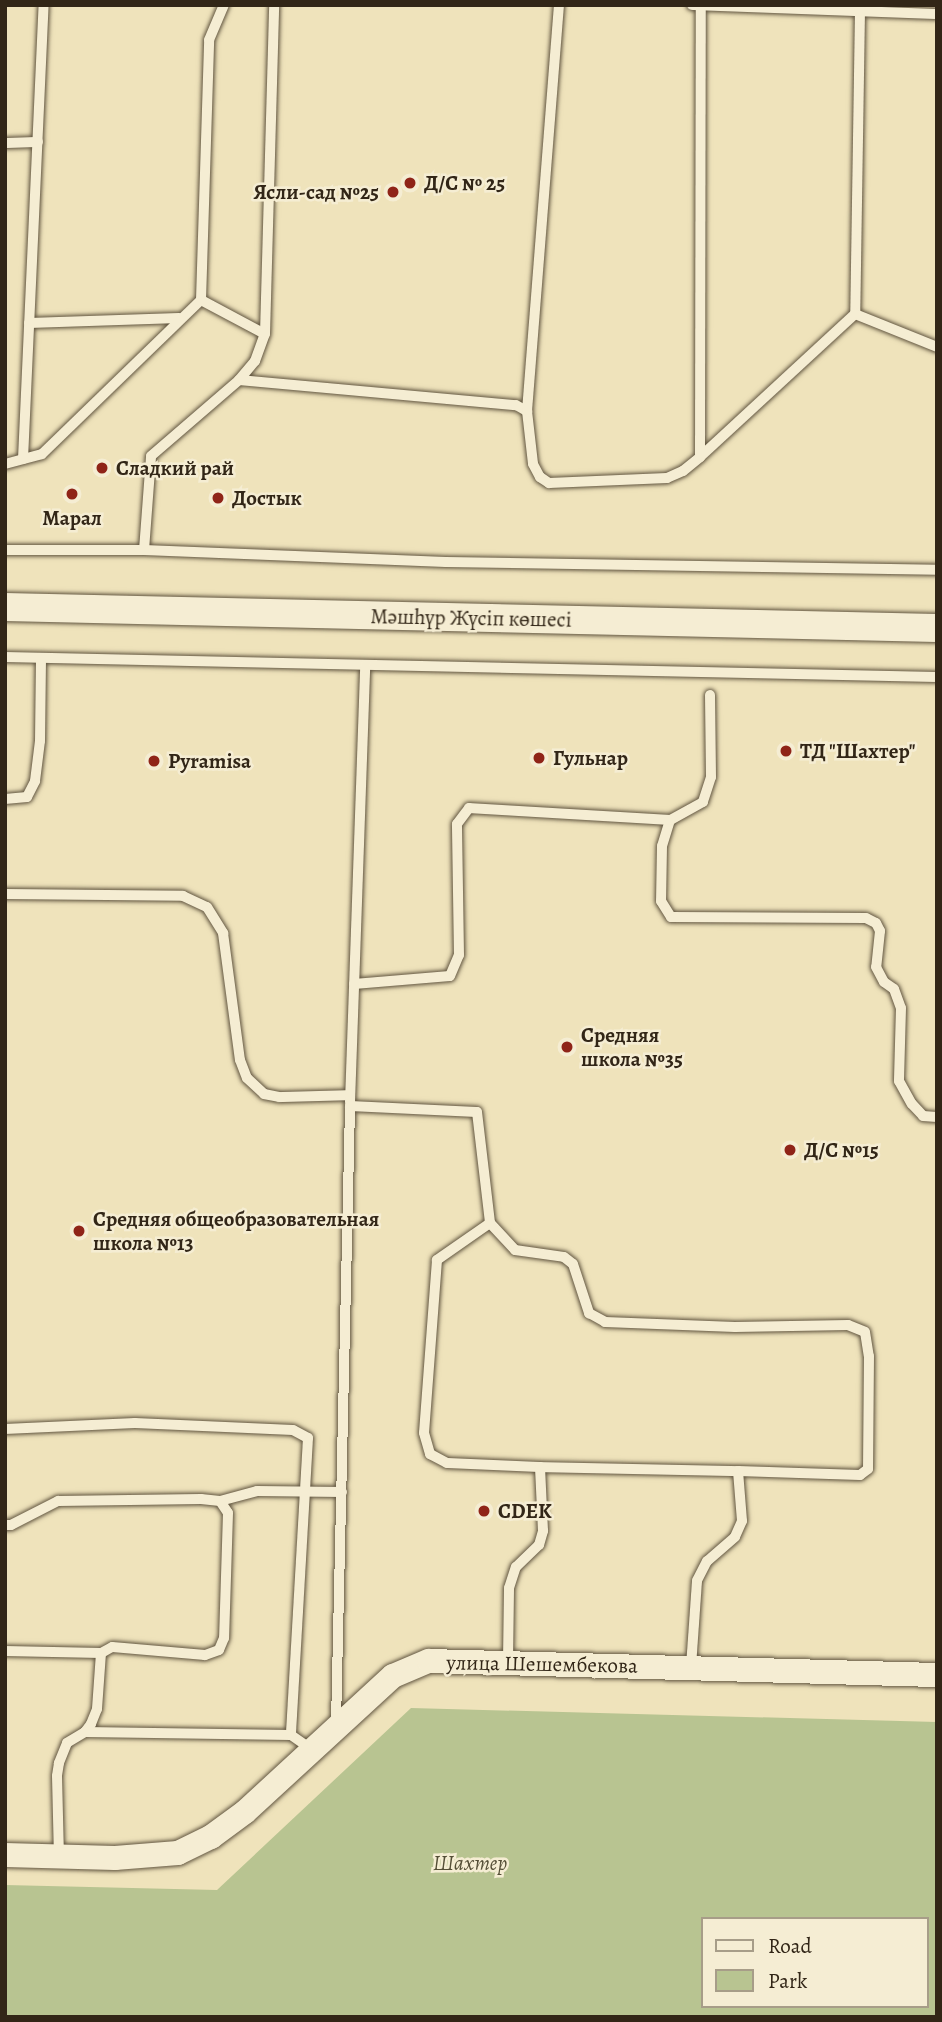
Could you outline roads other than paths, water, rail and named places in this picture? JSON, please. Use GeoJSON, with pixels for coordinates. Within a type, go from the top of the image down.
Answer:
{"type":"FeatureCollection","features":[{"type":"Feature","properties":{"kind":"main road","name":"Мәшһүр Жүсіп көшесі"},"geometry":{"type":"LineString","coordinates":[[5,607],[937,628]]}},
{"type":"Feature","properties":{"kind":"street","name":"улица Шешембекова"},"geometry":{"type":"LineString","coordinates":[[5,1855],[115,1858],[178,1853],[211,1837],[245,1812],[393,1676],[429,1661],[508,1665],[691,1666],[937,1675]]}},
{"type":"Feature","properties":{"kind":"lane"},"geometry":{"type":"LineString","coordinates":[[23,459],[44,5]]}},
{"type":"Feature","properties":{"kind":"lane"},"geometry":{"type":"LineString","coordinates":[[5,464],[42,454],[179,318],[201,300],[209,40],[224,5]]}},
{"type":"Feature","properties":{"kind":"lane"},"geometry":{"type":"LineString","coordinates":[[144,550],[150,456],[239,380],[255,361],[265,334],[274,5]]}},
{"type":"Feature","properties":{"kind":"lane"},"geometry":{"type":"LineString","coordinates":[[559,5],[527,411],[533,464],[540,477],[549,483],[667,478],[683,471],[855,314],[860,11]]}},
{"type":"Feature","properties":{"kind":"lane"},"geometry":{"type":"LineString","coordinates":[[692,5],[937,14]]}},
{"type":"Feature","properties":{"kind":"lane"},"geometry":{"type":"LineString","coordinates":[[700,457],[701,6]]}},
{"type":"Feature","properties":{"kind":"lane"},"geometry":{"type":"LineString","coordinates":[[5,143],[38,142]]}},
{"type":"Feature","properties":{"kind":"lane"},"geometry":{"type":"LineString","coordinates":[[201,300],[265,334]]}},
{"type":"Feature","properties":{"kind":"lane"},"geometry":{"type":"LineString","coordinates":[[855,314],[937,347]]}},
{"type":"Feature","properties":{"kind":"lane"},"geometry":{"type":"LineString","coordinates":[[29,323],[179,318]]}},
{"type":"Feature","properties":{"kind":"lane"},"geometry":{"type":"LineString","coordinates":[[239,380],[516,405],[527,411]]}},
{"type":"Feature","properties":{"kind":"lane"},"geometry":{"type":"LineString","coordinates":[[5,550],[144,550],[446,562],[937,570]]}},
{"type":"Feature","properties":{"kind":"lane"},"geometry":{"type":"LineString","coordinates":[[5,657],[937,677]]}},
{"type":"Feature","properties":{"kind":"lane"},"geometry":{"type":"LineString","coordinates":[[5,799],[27,797],[35,781],[40,741],[41,658]]}},
{"type":"Feature","properties":{"kind":"lane"},"geometry":{"type":"LineString","coordinates":[[336,1727],[350,1101],[365,665]]}},
{"type":"Feature","properties":{"kind":"lane"},"geometry":{"type":"LineString","coordinates":[[354,984],[450,976],[459,955],[457,824],[469,808],[670,820],[703,803],[711,777],[710,695]]}},
{"type":"Feature","properties":{"kind":"lane"},"geometry":{"type":"LineString","coordinates":[[670,820],[662,846],[661,901],[671,917],[866,918],[876,923],[880,931],[876,967],[884,982],[894,989],[901,1008],[899,1082],[923,1116],[937,1117]]}},
{"type":"Feature","properties":{"kind":"lane"},"geometry":{"type":"LineString","coordinates":[[5,894],[183,897],[207,907],[223,933],[240,1060],[247,1078],[264,1094],[272,1096],[477,1112],[489,1223],[515,1250],[564,1257],[573,1264],[584,1287],[589,1313],[605,1322],[735,1327],[848,1325],[865,1332],[869,1356],[868,1469],[860,1475],[540,1468],[447,1463],[430,1454],[424,1433],[437,1260],[489,1223]]}},
{"type":"Feature","properties":{"kind":"lane"},"geometry":{"type":"LineString","coordinates":[[5,1429],[135,1423],[293,1430],[308,1438],[291,1735]]}},
{"type":"Feature","properties":{"kind":"lane"},"geometry":{"type":"LineString","coordinates":[[508,1665],[509,1588],[516,1567],[539,1545],[543,1531],[540,1468]]}},
{"type":"Feature","properties":{"kind":"lane"},"geometry":{"type":"LineString","coordinates":[[691,1666],[697,1581],[707,1561],[735,1537],[742,1521],[737,1471]]}},
{"type":"Feature","properties":{"kind":"lane"},"geometry":{"type":"LineString","coordinates":[[5,1525],[11,1525],[58,1501],[220,1501],[257,1491],[342,1492]]}},
{"type":"Feature","properties":{"kind":"lane"},"geometry":{"type":"LineString","coordinates":[[5,1650],[101,1653],[112,1647],[205,1655],[219,1650],[224,1637],[228,1513],[220,1501]]}},
{"type":"Feature","properties":{"kind":"lane"},"geometry":{"type":"LineString","coordinates":[[59,1856],[59,1763],[67,1743],[85,1732],[97,1710],[101,1653]]}},
{"type":"Feature","properties":{"kind":"lane"},"geometry":{"type":"LineString","coordinates":[[85,1732],[291,1735],[312,1749]]}},
{"type":"Feature","properties":{"kind":"place","name":"Д/С № 25"},"geometry":{"type":"Point","coordinates":[410,183]}},
{"type":"Feature","properties":{"kind":"place","name":"Ясли-сад №25"},"geometry":{"type":"Point","coordinates":[393,192]}},
{"type":"Feature","properties":{"kind":"place","name":"Сладкий рай"},"geometry":{"type":"Point","coordinates":[102,468]}},
{"type":"Feature","properties":{"kind":"place","name":"Марал"},"geometry":{"type":"Point","coordinates":[72,494]}},
{"type":"Feature","properties":{"kind":"place","name":"Достык"},"geometry":{"type":"Point","coordinates":[218,498]}},
{"type":"Feature","properties":{"kind":"place","name":"ТД \"Шахтер\""},"geometry":{"type":"Point","coordinates":[786,751]}},
{"type":"Feature","properties":{"kind":"place","name":"Гульнар"},"geometry":{"type":"Point","coordinates":[539,758]}},
{"type":"Feature","properties":{"kind":"place","name":"Pyramisa"},"geometry":{"type":"Point","coordinates":[154,761]}},
{"type":"Feature","properties":{"kind":"place","name":"Средняя школа №35"},"geometry":{"type":"Point","coordinates":[567,1047]}},
{"type":"Feature","properties":{"kind":"place","name":"Д/С №15"},"geometry":{"type":"Point","coordinates":[790,1150]}},
{"type":"Feature","properties":{"kind":"place","name":"Средняя общеобразовательная школа №13"},"geometry":{"type":"Point","coordinates":[79,1231]}},
{"type":"Feature","properties":{"kind":"place","name":"CDEK"},"geometry":{"type":"Point","coordinates":[484,1511]}},
{"type":"Feature","properties":{"kind":"park label","name":"Шахтер"},"geometry":{"type":"Point","coordinates":[470,1863]}}]}
